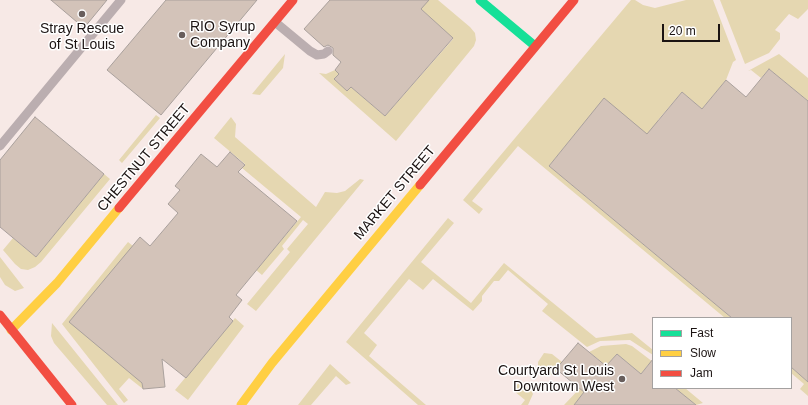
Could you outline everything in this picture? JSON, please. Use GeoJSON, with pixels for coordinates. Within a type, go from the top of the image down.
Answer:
{"type":"FeatureCollection","features":[{"type":"Feature","properties":{"kind":"main road","name":"CHESTNUT STREET"},"geometry":{"type":"LineString","coordinates":[[11,330],[58,283],[293,0]]}},
{"type":"Feature","properties":{"kind":"main road"},"geometry":{"type":"LineString","coordinates":[[480,0],[535,46]]}},
{"type":"Feature","properties":{"kind":"main road","name":"MARKET STREET"},"geometry":{"type":"LineString","coordinates":[[240,405],[272,362],[574,0]]}},
{"type":"Feature","properties":{"kind":"main road"},"geometry":{"type":"LineString","coordinates":[[0,315],[72,405]]}},
{"type":"Feature","properties":{"kind":"lane"},"geometry":{"type":"LineString","coordinates":[[0,146],[121,0]]}},
{"type":"Feature","properties":{"kind":"lane"},"geometry":{"type":"LineString","coordinates":[[275,22],[317,55],[324,54],[328,51]]}},
{"type":"Feature","properties":{"kind":"shaded area"},"geometry":{"type":"Polygon","coordinates":[[[419,0],[438,0],[470,27],[475,33],[476,40],[474,46],[396,141],[319,73],[326,74],[335,70],[339,74],[334,79],[347,91],[351,87],[385,116],[453,39],[421,9],[419,0]]]}},
{"type":"Feature","properties":{"kind":"shaded area"},"geometry":{"type":"Polygon","coordinates":[[[631,0],[635,0],[643,5],[655,8],[686,0],[713,0],[736,60],[733,62],[726,80],[702,109],[682,92],[658,120],[667,151],[604,99],[549,166],[731,317],[724,317],[518,146],[472,201],[483,209],[479,214],[463,200],[631,0]]]}},
{"type":"Feature","properties":{"kind":"shaded area"},"geometry":{"type":"Polygon","coordinates":[[[720,0],[808,0],[808,9],[798,19],[789,14],[775,30],[780,33],[780,39],[769,53],[745,64],[720,0]]]}},
{"type":"Feature","properties":{"kind":"shaded area"},"geometry":{"type":"Polygon","coordinates":[[[285,54],[283,68],[260,95],[252,94],[285,54]]]}},
{"type":"Feature","properties":{"kind":"shaded area"},"geometry":{"type":"Polygon","coordinates":[[[779,54],[808,78],[808,101],[769,69],[761,78],[751,70],[748,71],[779,54]]]}},
{"type":"Feature","properties":{"kind":"shaded area"},"geometry":{"type":"Polygon","coordinates":[[[156,115],[160,118],[122,163],[119,160],[156,115]]]}},
{"type":"Feature","properties":{"kind":"shaded area"},"geometry":{"type":"Polygon","coordinates":[[[231,117],[236,124],[235,137],[316,207],[325,192],[337,193],[345,191],[360,179],[364,180],[256,311],[247,304],[290,252],[287,249],[308,224],[303,220],[282,246],[284,249],[262,275],[256,270],[301,217],[242,168],[245,164],[214,138],[231,117]]]}},
{"type":"Feature","properties":{"kind":"shaded area"},"geometry":{"type":"Polygon","coordinates":[[[104,174],[110,179],[41,262],[28,270],[21,269],[15,264],[3,250],[13,238],[36,257],[104,174]]]}},
{"type":"Feature","properties":{"kind":"shaded area"},"geometry":{"type":"Polygon","coordinates":[[[448,218],[454,223],[421,262],[471,303],[504,263],[596,338],[632,333],[652,349],[652,354],[630,340],[600,341],[587,347],[542,311],[548,304],[508,270],[499,281],[494,281],[482,296],[482,301],[473,311],[433,279],[423,290],[409,279],[364,333],[377,345],[369,356],[426,405],[418,405],[346,342],[448,218]]]}},
{"type":"Feature","properties":{"kind":"shaded area"},"geometry":{"type":"Polygon","coordinates":[[[128,242],[133,246],[143,389],[129,378],[119,389],[128,400],[124,403],[62,324],[128,242]]]}},
{"type":"Feature","properties":{"kind":"shaded area"},"geometry":{"type":"Polygon","coordinates":[[[0,257],[24,288],[15,291],[5,285],[0,277],[0,257]]]}},
{"type":"Feature","properties":{"kind":"shaded area"},"geometry":{"type":"Polygon","coordinates":[[[235,318],[244,326],[188,400],[175,390],[235,318]]]}},
{"type":"Feature","properties":{"kind":"shaded area"},"geometry":{"type":"Polygon","coordinates":[[[52,323],[118,405],[107,405],[54,343],[51,336],[52,323]]]}},
{"type":"Feature","properties":{"kind":"shaded area"},"geometry":{"type":"Polygon","coordinates":[[[626,344],[632,346],[652,361],[652,369],[648,365],[641,374],[617,354],[601,372],[598,359],[589,352],[601,346],[626,344]]]}},
{"type":"Feature","properties":{"kind":"shaded area"},"geometry":{"type":"Polygon","coordinates":[[[544,353],[552,354],[562,362],[556,369],[559,372],[555,375],[549,375],[538,366],[538,362],[544,353]]]}},
{"type":"Feature","properties":{"kind":"shaded area"},"geometry":{"type":"Polygon","coordinates":[[[330,364],[351,383],[346,385],[336,376],[311,405],[298,405],[330,364]]]}},
{"type":"Feature","properties":{"kind":"shaded area"},"geometry":{"type":"Polygon","coordinates":[[[792,368],[808,382],[808,396],[800,389],[804,384],[792,374],[792,368]]]}},
{"type":"Feature","properties":{"kind":"shaded area"},"geometry":{"type":"Polygon","coordinates":[[[593,381],[574,405],[564,405],[584,384],[593,381]]]}},
{"type":"Feature","properties":{"kind":"shaded area"},"geometry":{"type":"Polygon","coordinates":[[[520,383],[531,390],[533,394],[528,405],[521,405],[525,400],[514,391],[515,386],[520,383]]]}},
{"type":"Feature","properties":{"kind":"shaded area"},"geometry":{"type":"Polygon","coordinates":[[[676,389],[686,389],[703,403],[696,405],[676,389]]]}},
{"type":"Feature","properties":{"kind":"building","name":"Stray Rescue of St Louis"},"geometry":{"type":"Polygon","coordinates":[[[51,0],[107,0],[84,28],[51,0]]]}},
{"type":"Feature","properties":{"kind":"building","name":"RIO Syrup Company"},"geometry":{"type":"Polygon","coordinates":[[[166,0],[257,0],[161,115],[107,70],[166,0]]]}},
{"type":"Feature","properties":{"kind":"building"},"geometry":{"type":"Polygon","coordinates":[[[330,0],[429,0],[421,9],[453,38],[385,116],[351,87],[347,91],[334,79],[339,74],[335,70],[341,62],[333,55],[333,48],[328,45],[324,47],[304,29],[330,0]]]}},
{"type":"Feature","properties":{"kind":"building"},"geometry":{"type":"Polygon","coordinates":[[[769,69],[808,101],[808,382],[792,368],[792,317],[731,317],[549,166],[604,98],[647,134],[682,92],[702,109],[726,80],[746,97],[769,69]]]}},
{"type":"Feature","properties":{"kind":"building"},"geometry":{"type":"Polygon","coordinates":[[[35,117],[104,174],[36,257],[0,227],[0,160],[35,117]]]}},
{"type":"Feature","properties":{"kind":"building"},"geometry":{"type":"Polygon","coordinates":[[[230,152],[245,165],[238,172],[297,221],[236,295],[242,300],[229,317],[233,321],[186,378],[162,359],[165,387],[143,389],[142,383],[69,322],[140,237],[150,246],[178,213],[168,204],[180,190],[175,186],[201,154],[217,167],[230,152]]]}},
{"type":"Feature","properties":{"kind":"building","name":"Courtyard St Louis Downtown West"},"geometry":{"type":"Polygon","coordinates":[[[578,343],[606,366],[617,354],[641,374],[652,360],[652,389],[676,389],[696,405],[574,405],[584,392],[556,369],[578,343]]]}},
{"type":"Feature","properties":{"kind":"traffic: fast"},"geometry":{"type":"LineString","coordinates":[[480,0],[535,46]]}},
{"type":"Feature","properties":{"kind":"traffic: slow"},"geometry":{"type":"LineString","coordinates":[[241,405],[272,363],[420,185]]}},
{"type":"Feature","properties":{"kind":"traffic: slow"},"geometry":{"type":"LineString","coordinates":[[11,330],[57,283],[119,208]]}},
{"type":"Feature","properties":{"kind":"traffic: jam"},"geometry":{"type":"LineString","coordinates":[[119,208],[293,0]]}},
{"type":"Feature","properties":{"kind":"traffic: jam"},"geometry":{"type":"LineString","coordinates":[[420,185],[574,0]]}},
{"type":"Feature","properties":{"kind":"traffic: jam"},"geometry":{"type":"LineString","coordinates":[[0,315],[72,405]]}},
{"type":"Feature","properties":{"kind":"place","name":"Stray Rescue of St Louis"},"geometry":{"type":"Point","coordinates":[82,14]}},
{"type":"Feature","properties":{"kind":"place","name":"RIO Syrup Company"},"geometry":{"type":"Point","coordinates":[182,35]}},
{"type":"Feature","properties":{"kind":"place","name":"Courtyard St Louis Downtown West"},"geometry":{"type":"Point","coordinates":[622,379]}}]}
